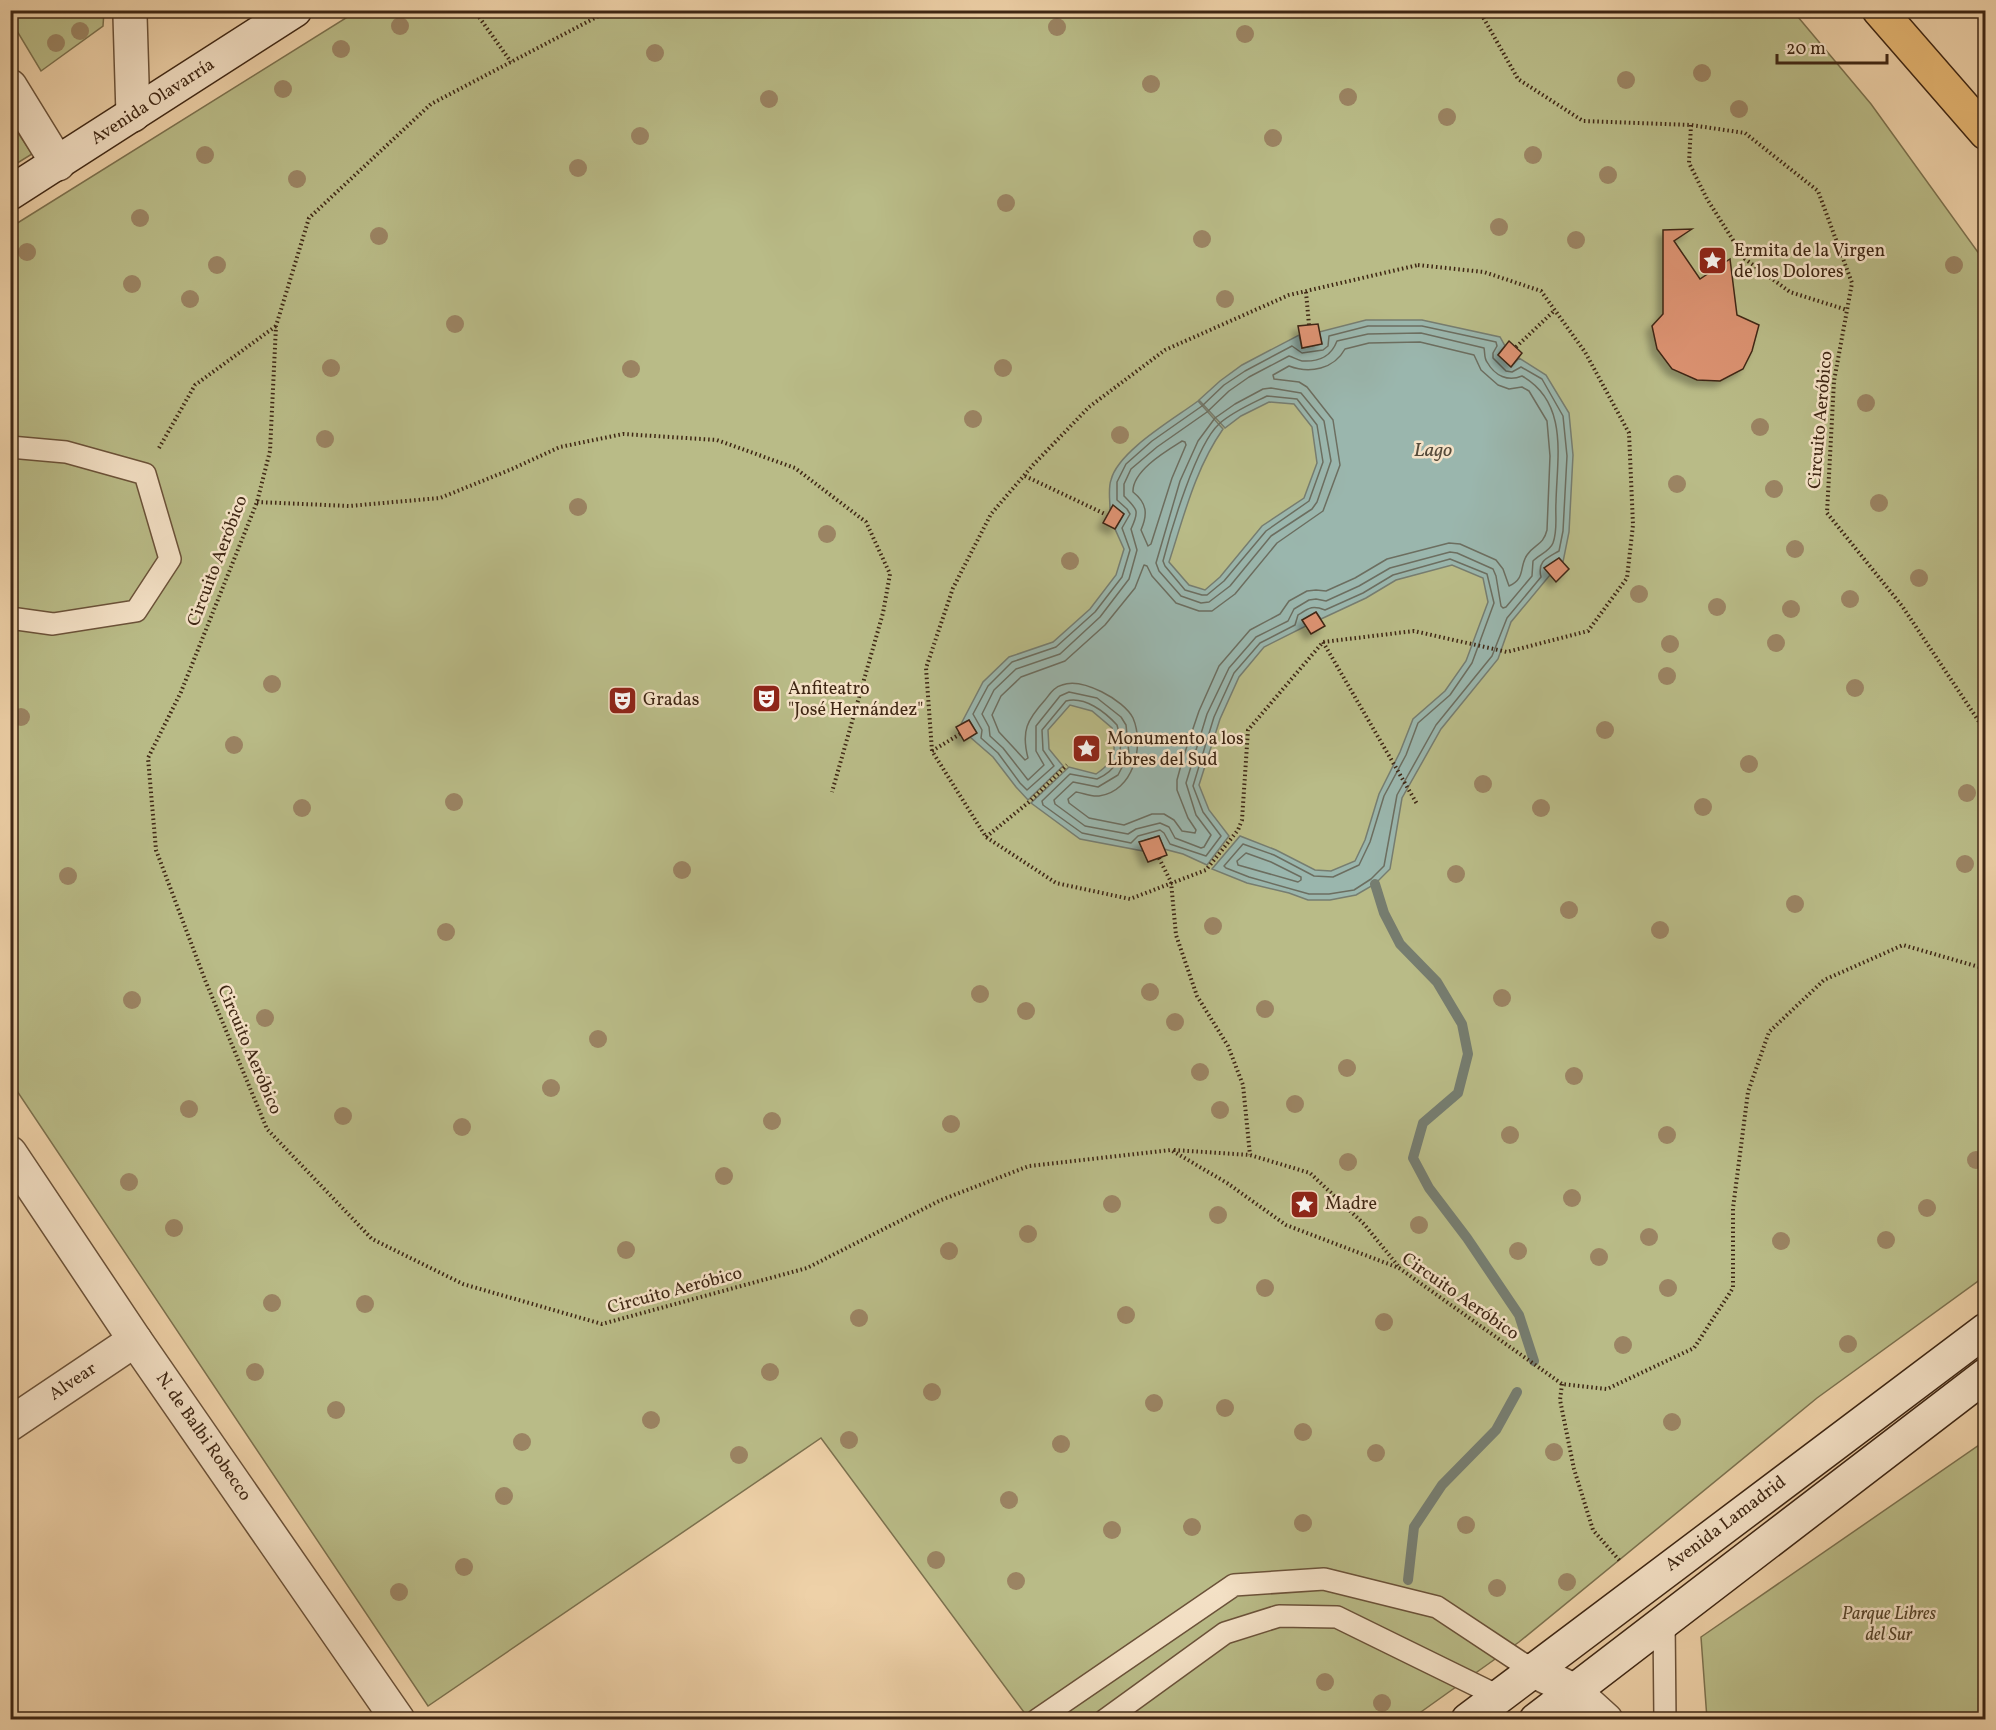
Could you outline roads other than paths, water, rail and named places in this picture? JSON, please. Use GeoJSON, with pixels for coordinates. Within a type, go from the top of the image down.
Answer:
{"type":"FeatureCollection","features":[{"type":"Feature","properties":{"kind":"highway"},"geometry":{"type":"LineString","coordinates":[[1879,10],[1986,133]]}},
{"type":"Feature","properties":{"kind":"highway"},"geometry":{"type":"LineString","coordinates":[[1905,10],[1986,128]]}},
{"type":"Feature","properties":{"kind":"main road"},"geometry":{"type":"LineString","coordinates":[[132,10],[130,16],[133,115]]}},
{"type":"Feature","properties":{"kind":"main road","name":"Avenida Olavarría"},"geometry":{"type":"LineString","coordinates":[[10,193],[295,10]]}},
{"type":"Feature","properties":{"kind":"main road"},"geometry":{"type":"LineString","coordinates":[[10,86],[58,164]]}},
{"type":"Feature","properties":{"kind":"main road","name":"N. de Balbi Robecco"},"geometry":{"type":"LineString","coordinates":[[10,1153],[135,1340],[398,1719]]}},
{"type":"Feature","properties":{"kind":"main road","name":"Avenida Lamadrid"},"geometry":{"type":"LineString","coordinates":[[1468,1719],[1986,1330]]}},
{"type":"Feature","properties":{"kind":"main road","name":"Alvear"},"geometry":{"type":"LineString","coordinates":[[10,1424],[135,1340]]}},
{"type":"Feature","properties":{"kind":"main road"},"geometry":{"type":"LineString","coordinates":[[1536,1719],[1986,1375]]}},
{"type":"Feature","properties":{"kind":"main road"},"geometry":{"type":"LineString","coordinates":[[1532,1670],[1573,1690],[1606,1719]]}},
{"type":"Feature","properties":{"kind":"lane"},"geometry":{"type":"LineString","coordinates":[[10,447],[66,452],[145,474],[170,559],[136,611],[53,624],[10,618]]}},
{"type":"Feature","properties":{"kind":"lane"},"geometry":{"type":"LineString","coordinates":[[1037,1719],[1234,1585],[1324,1579],[1437,1606],[1532,1670]]}},
{"type":"Feature","properties":{"kind":"lane"},"geometry":{"type":"LineString","coordinates":[[1105,1719],[1225,1633],[1279,1616],[1337,1617],[1498,1696]]}},
{"type":"Feature","properties":{"kind":"lane"},"geometry":{"type":"LineString","coordinates":[[1664,1620],[1665,1719]]}},
{"type":"Feature","properties":{"kind":"water","name":"Lago"},"geometry":{"type":"Polygon","coordinates":[[[1366,320],[1422,320],[1500,337],[1505,346],[1498,355],[1511,367],[1519,358],[1546,375],[1569,413],[1573,455],[1569,532],[1563,562],[1559,558],[1545,568],[1550,575],[1511,622],[1498,659],[1441,729],[1402,798],[1390,869],[1375,884],[1356,895],[1330,900],[1308,900],[1247,883],[1212,869],[1240,836],[1276,850],[1315,870],[1331,871],[1355,861],[1365,840],[1379,794],[1413,719],[1445,691],[1466,661],[1488,602],[1483,578],[1452,565],[1396,580],[1366,598],[1321,619],[1316,612],[1302,620],[1306,626],[1264,647],[1239,677],[1220,719],[1199,785],[1209,810],[1229,836],[1207,865],[1183,854],[1164,849],[1159,836],[1140,842],[1143,851],[1080,839],[1031,803],[1069,767],[1096,774],[1103,769],[1113,754],[1112,728],[1092,711],[1070,705],[1048,730],[1049,749],[1063,766],[1028,800],[993,757],[970,737],[976,732],[969,720],[961,724],[983,682],[1009,657],[1053,642],[1090,609],[1116,575],[1124,549],[1115,529],[1124,514],[1113,506],[1110,509],[1111,480],[1116,469],[1124,458],[1148,436],[1198,401],[1223,429],[1213,444],[1198,477],[1169,562],[1189,585],[1205,590],[1220,577],[1262,526],[1304,498],[1317,463],[1312,427],[1294,404],[1269,402],[1241,416],[1225,428],[1199,400],[1242,365],[1299,335],[1302,348],[1322,344],[1319,332],[1366,320]]]}},
{"type":"Feature","properties":{"kind":"waterway"},"geometry":{"type":"LineString","coordinates":[[1375,884],[1384,913],[1400,944],[1437,982],[1462,1024],[1468,1054],[1458,1093],[1423,1123],[1413,1158],[1429,1188],[1467,1238],[1519,1315],[1534,1361]]}},
{"type":"Feature","properties":{"kind":"waterway"},"geometry":{"type":"LineString","coordinates":[[1408,1580],[1414,1527],[1442,1485],[1496,1430],[1517,1392]]}},
{"type":"Feature","properties":{"kind":"place","name":"Ermita de la Virgen de los Dolores"},"geometry":{"type":"Point","coordinates":[1713,261]}},
{"type":"Feature","properties":{"kind":"place","name":"Anfiteatro \"José Hernández\""},"geometry":{"type":"Point","coordinates":[767,699]}},
{"type":"Feature","properties":{"kind":"place","name":"Gradas"},"geometry":{"type":"Point","coordinates":[622,700]}},
{"type":"Feature","properties":{"kind":"place","name":"Monumento a los Libres del Sud"},"geometry":{"type":"Point","coordinates":[1086,749]}},
{"type":"Feature","properties":{"kind":"place","name":"Madre"},"geometry":{"type":"Point","coordinates":[1304,1204]}},
{"type":"Feature","properties":{"kind":"park label","name":"Parque Libres del Sur"},"geometry":{"type":"Point","coordinates":[1889,1624]}}]}
